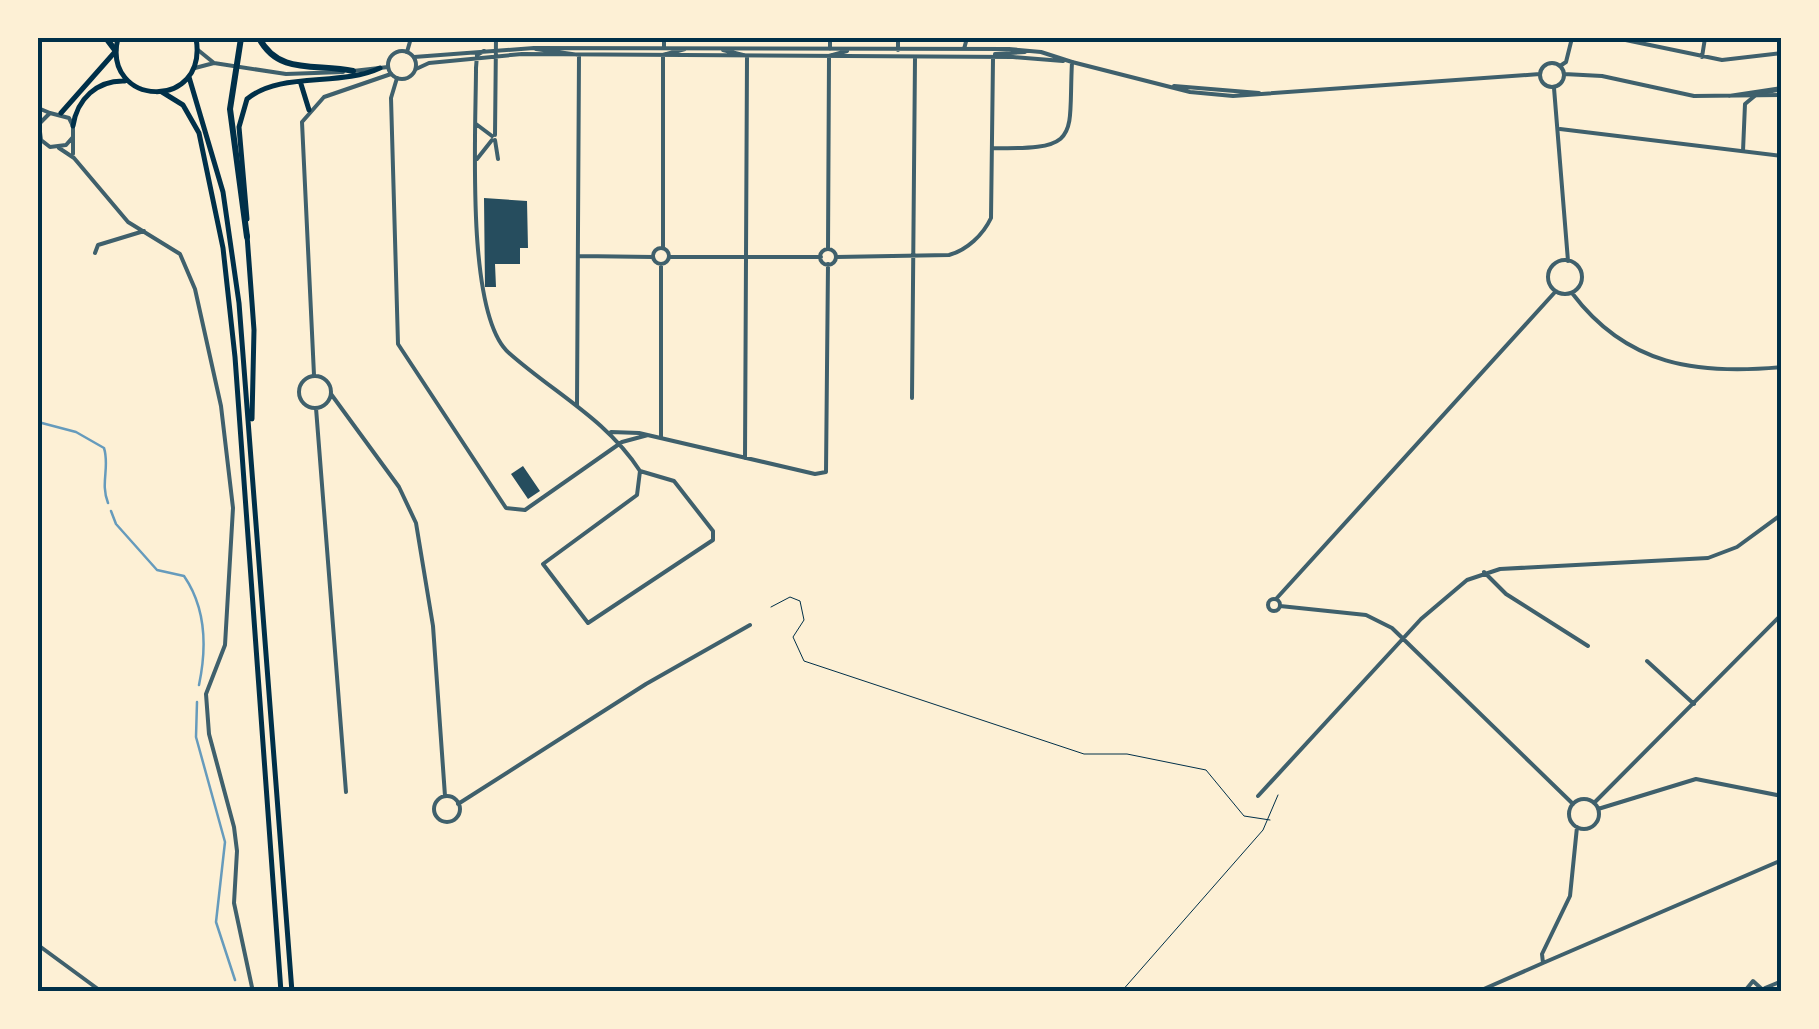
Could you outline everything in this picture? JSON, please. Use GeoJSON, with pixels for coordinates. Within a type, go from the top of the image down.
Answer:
{"type":"FeatureCollection","features":[{"type":"Feature","properties":{"kind":"highway"},"geometry":{"type":"LineString","coordinates":[[106,38],[128,81]]}},
{"type":"Feature","properties":{"kind":"highway"},"geometry":{"type":"LineString","coordinates":[[60,113],[115,50],[118,38]]}},
{"type":"Feature","properties":{"kind":"highway"},"geometry":{"type":"LineString","coordinates":[[162,92],[189,77],[195,68],[196,38]]}},
{"type":"Feature","properties":{"kind":"highway"},"geometry":{"type":"LineString","coordinates":[[241,38],[230,108],[247,237]]}},
{"type":"Feature","properties":{"kind":"highway"},"geometry":{"type":"LineString","coordinates":[[259,38],[267,51],[286,64],[353,71]]}},
{"type":"Feature","properties":{"kind":"highway"},"geometry":{"type":"LineString","coordinates":[[252,446],[254,330],[240,135],[243,106],[263,90],[380,68]]}},
{"type":"Feature","properties":{"kind":"highway"},"geometry":{"type":"LineString","coordinates":[[189,77],[213,150],[230,234],[252,446],[292,992]]}},
{"type":"Feature","properties":{"kind":"highway"},"geometry":{"type":"LineString","coordinates":[[74,126],[80,104],[100,85],[128,81],[162,92],[183,105],[199,133],[217,207],[229,294],[281,992]]}},
{"type":"Feature","properties":{"kind":"highway"},"geometry":{"type":"LineString","coordinates":[[301,84],[309,110]]}},
{"type":"Feature","properties":{"kind":"street"},"geometry":{"type":"LineString","coordinates":[[408,52],[411,38]]}},
{"type":"Feature","properties":{"kind":"street"},"geometry":{"type":"LineString","coordinates":[[476,159],[493,138],[496,126],[496,38]]}},
{"type":"Feature","properties":{"kind":"street"},"geometry":{"type":"LineString","coordinates":[[578,48],[580,38]]}},
{"type":"Feature","properties":{"kind":"street"},"geometry":{"type":"LineString","coordinates":[[664,38],[664,48]]}},
{"type":"Feature","properties":{"kind":"street"},"geometry":{"type":"LineString","coordinates":[[747,38],[747,48]]}},
{"type":"Feature","properties":{"kind":"street"},"geometry":{"type":"LineString","coordinates":[[821,257],[828,249],[830,38]]}},
{"type":"Feature","properties":{"kind":"street"},"geometry":{"type":"LineString","coordinates":[[898,38],[898,50]]}},
{"type":"Feature","properties":{"kind":"street"},"geometry":{"type":"LineString","coordinates":[[964,49],[967,38]]}},
{"type":"Feature","properties":{"kind":"street"},"geometry":{"type":"LineString","coordinates":[[998,50],[1002,38]]}},
{"type":"Feature","properties":{"kind":"street"},"geometry":{"type":"LineString","coordinates":[[1554,88],[1544,86],[1540,74],[1546,64],[1560,66],[1566,62],[1572,38]]}},
{"type":"Feature","properties":{"kind":"street"},"geometry":{"type":"LineString","coordinates":[[1616,38],[1641,40],[1722,60],[1780,53],[1781,38]]}},
{"type":"Feature","properties":{"kind":"street"},"geometry":{"type":"LineString","coordinates":[[1702,57],[1704,38]]}},
{"type":"Feature","properties":{"kind":"street"},"geometry":{"type":"LineString","coordinates":[[198,50],[214,62],[251,69],[297,75],[380,68],[390,70],[397,78],[406,78],[416,69],[534,48],[747,48],[1072,62]]}},
{"type":"Feature","properties":{"kind":"street"},"geometry":{"type":"LineString","coordinates":[[534,48],[579,55]]}},
{"type":"Feature","properties":{"kind":"street"},"geometry":{"type":"LineString","coordinates":[[662,55],[686,48]]}},
{"type":"Feature","properties":{"kind":"street"},"geometry":{"type":"LineString","coordinates":[[722,48],[747,56]]}},
{"type":"Feature","properties":{"kind":"street"},"geometry":{"type":"LineString","coordinates":[[414,58],[484,51],[747,56],[851,49],[1030,51],[1168,86],[1268,94],[1540,74]]}},
{"type":"Feature","properties":{"kind":"street"},"geometry":{"type":"LineString","coordinates":[[878,56],[898,50]]}},
{"type":"Feature","properties":{"kind":"street"},"geometry":{"type":"LineString","coordinates":[[476,57],[484,51]]}},
{"type":"Feature","properties":{"kind":"street"},"geometry":{"type":"LineString","coordinates":[[994,57],[1030,51]]}},
{"type":"Feature","properties":{"kind":"street"},"geometry":{"type":"LineString","coordinates":[[408,52],[416,69]]}},
{"type":"Feature","properties":{"kind":"street"},"geometry":{"type":"LineString","coordinates":[[390,70],[392,55],[408,52]]}},
{"type":"Feature","properties":{"kind":"street"},"geometry":{"type":"LineString","coordinates":[[576,405],[579,55]]}},
{"type":"Feature","properties":{"kind":"street"},"geometry":{"type":"LineString","coordinates":[[662,55],[663,248],[670,257]]}},
{"type":"Feature","properties":{"kind":"street"},"geometry":{"type":"LineString","coordinates":[[744,458],[747,56]]}},
{"type":"Feature","properties":{"kind":"street"},"geometry":{"type":"LineString","coordinates":[[912,398],[910,256],[916,56]]}},
{"type":"Feature","properties":{"kind":"street"},"geometry":{"type":"LineString","coordinates":[[476,57],[479,282],[492,332],[506,350],[622,442],[640,470],[674,481],[712,532],[713,540],[588,623],[543,564],[637,495],[640,470]]}},
{"type":"Feature","properties":{"kind":"street"},"geometry":{"type":"LineString","coordinates":[[828,264],[836,257],[956,253],[982,233],[992,218],[994,57]]}},
{"type":"Feature","properties":{"kind":"street"},"geometry":{"type":"LineString","coordinates":[[195,68],[214,62]]}},
{"type":"Feature","properties":{"kind":"street"},"geometry":{"type":"LineString","coordinates":[[992,148],[1048,146],[1065,136],[1074,113],[1072,62]]}},
{"type":"Feature","properties":{"kind":"street"},"geometry":{"type":"LineString","coordinates":[[1560,66],[1564,74]]}},
{"type":"Feature","properties":{"kind":"street"},"geometry":{"type":"LineString","coordinates":[[314,375],[299,136],[309,110],[324,96],[390,70]]}},
{"type":"Feature","properties":{"kind":"street"},"geometry":{"type":"LineString","coordinates":[[1564,74],[1554,88],[1568,261],[1582,275],[1572,293]]}},
{"type":"Feature","properties":{"kind":"street"},"geometry":{"type":"LineString","coordinates":[[1564,74],[1755,98]]}},
{"type":"Feature","properties":{"kind":"street"},"geometry":{"type":"LineString","coordinates":[[397,78],[391,98],[397,336],[408,364],[510,512],[525,510],[622,442],[648,435]]}},
{"type":"Feature","properties":{"kind":"street"},"geometry":{"type":"LineString","coordinates":[[1725,97],[1782,90]]}},
{"type":"Feature","properties":{"kind":"street"},"geometry":{"type":"LineString","coordinates":[[1743,151],[1745,104],[1782,90]]}},
{"type":"Feature","properties":{"kind":"street"},"geometry":{"type":"LineString","coordinates":[[38,108],[60,113],[74,126],[74,158]]}},
{"type":"Feature","properties":{"kind":"street"},"geometry":{"type":"LineString","coordinates":[[50,113],[38,132],[50,147]]}},
{"type":"Feature","properties":{"kind":"street"},"geometry":{"type":"LineString","coordinates":[[476,124],[493,138],[498,160]]}},
{"type":"Feature","properties":{"kind":"street"},"geometry":{"type":"LineString","coordinates":[[1560,128],[1782,156]]}},
{"type":"Feature","properties":{"kind":"street"},"geometry":{"type":"LineString","coordinates":[[58,148],[72,137]]}},
{"type":"Feature","properties":{"kind":"street"},"geometry":{"type":"LineString","coordinates":[[38,146],[58,148],[74,158],[112,205],[180,254],[190,272],[221,406],[232,508],[225,645],[206,694],[209,734],[234,827],[234,902],[253,992]]}},
{"type":"Feature","properties":{"kind":"street"},"geometry":{"type":"LineString","coordinates":[[95,254],[98,245],[144,230]]}},
{"type":"Feature","properties":{"kind":"street"},"geometry":{"type":"LineString","coordinates":[[579,256],[653,256],[663,248]]}},
{"type":"Feature","properties":{"kind":"street"},"geometry":{"type":"LineString","coordinates":[[828,249],[836,257]]}},
{"type":"Feature","properties":{"kind":"street"},"geometry":{"type":"LineString","coordinates":[[653,256],[661,264],[661,438]]}},
{"type":"Feature","properties":{"kind":"street"},"geometry":{"type":"LineString","coordinates":[[611,432],[648,435],[822,474],[828,468],[828,264],[821,257],[670,257],[661,264]]}},
{"type":"Feature","properties":{"kind":"street"},"geometry":{"type":"LineString","coordinates":[[1556,292],[1549,281],[1551,268],[1568,261]]}},
{"type":"Feature","properties":{"kind":"street"},"geometry":{"type":"LineString","coordinates":[[1556,292],[1572,293],[1621,337],[1672,366],[1719,371],[1782,368]]}},
{"type":"Feature","properties":{"kind":"street"},"geometry":{"type":"LineString","coordinates":[[1556,292],[1276,599],[1269,601],[1268,607],[1274,611],[1280,606],[1366,615],[1405,638],[1573,804]]}},
{"type":"Feature","properties":{"kind":"street"},"geometry":{"type":"LineString","coordinates":[[314,375],[327,380],[332,394],[398,487],[416,524],[434,626],[445,796],[434,809],[442,820],[455,818],[458,804],[646,684],[750,626]]}},
{"type":"Feature","properties":{"kind":"street"},"geometry":{"type":"LineString","coordinates":[[314,375],[301,384],[300,395],[316,408],[346,792]]}},
{"type":"Feature","properties":{"kind":"street"},"geometry":{"type":"LineString","coordinates":[[316,408],[326,404],[332,394]]}},
{"type":"Feature","properties":{"kind":"street"},"geometry":{"type":"LineString","coordinates":[[1258,796],[1448,592],[1484,572],[1708,558],[1737,547],[1782,514]]}},
{"type":"Feature","properties":{"kind":"street"},"geometry":{"type":"LineString","coordinates":[[1484,572],[1506,594],[1588,646]]}},
{"type":"Feature","properties":{"kind":"street"},"geometry":{"type":"LineString","coordinates":[[1276,599],[1280,606]]}},
{"type":"Feature","properties":{"kind":"street"},"geometry":{"type":"LineString","coordinates":[[1577,828],[1595,824],[1596,806],[1782,614]]}},
{"type":"Feature","properties":{"kind":"street"},"geometry":{"type":"LineString","coordinates":[[1647,660],[1694,704]]}},
{"type":"Feature","properties":{"kind":"street"},"geometry":{"type":"LineString","coordinates":[[1543,963],[1542,954],[1570,896],[1577,828],[1569,817],[1573,804],[1581,799],[1596,806],[1696,780],[1782,796]]}},
{"type":"Feature","properties":{"kind":"street"},"geometry":{"type":"LineString","coordinates":[[445,796],[458,804]]}},
{"type":"Feature","properties":{"kind":"street"},"geometry":{"type":"LineString","coordinates":[[1478,992],[1782,860]]}},
{"type":"Feature","properties":{"kind":"street"},"geometry":{"type":"LineString","coordinates":[[38,945],[102,992]]}},
{"type":"Feature","properties":{"kind":"street"},"geometry":{"type":"LineString","coordinates":[[1744,992],[1753,981],[1765,990],[1782,980]]}},
{"type":"Feature","properties":{"kind":"path"},"geometry":{"type":"LineString","coordinates":[[772,606],[790,596],[800,601],[804,620],[794,637],[804,661],[1084,754],[1128,754],[1206,770],[1244,816],[1270,820]]}},
{"type":"Feature","properties":{"kind":"path"},"geometry":{"type":"LineString","coordinates":[[1121,992],[1270,820],[1278,794]]}},
{"type":"Feature","properties":{"kind":"building"},"geometry":{"type":"Polygon","coordinates":[[[484,198],[527,201],[528,248],[520,248],[520,264],[495,264],[496,287],[485,287],[484,198]]]}},
{"type":"Feature","properties":{"kind":"building"},"geometry":{"type":"Polygon","coordinates":[[[523,466],[540,491],[528,499],[511,474],[523,466]]]}},
{"type":"Feature","properties":{"kind":"waterway"},"geometry":{"type":"LineString","coordinates":[[38,422],[76,432],[104,448],[108,503]]}},
{"type":"Feature","properties":{"kind":"waterway"},"geometry":{"type":"LineString","coordinates":[[111,511],[116,524],[157,570],[184,576],[191,588],[203,628],[199,685]]}},
{"type":"Feature","properties":{"kind":"waterway"},"geometry":{"type":"LineString","coordinates":[[197,702],[196,737],[225,842],[216,922],[235,980]]}}]}
